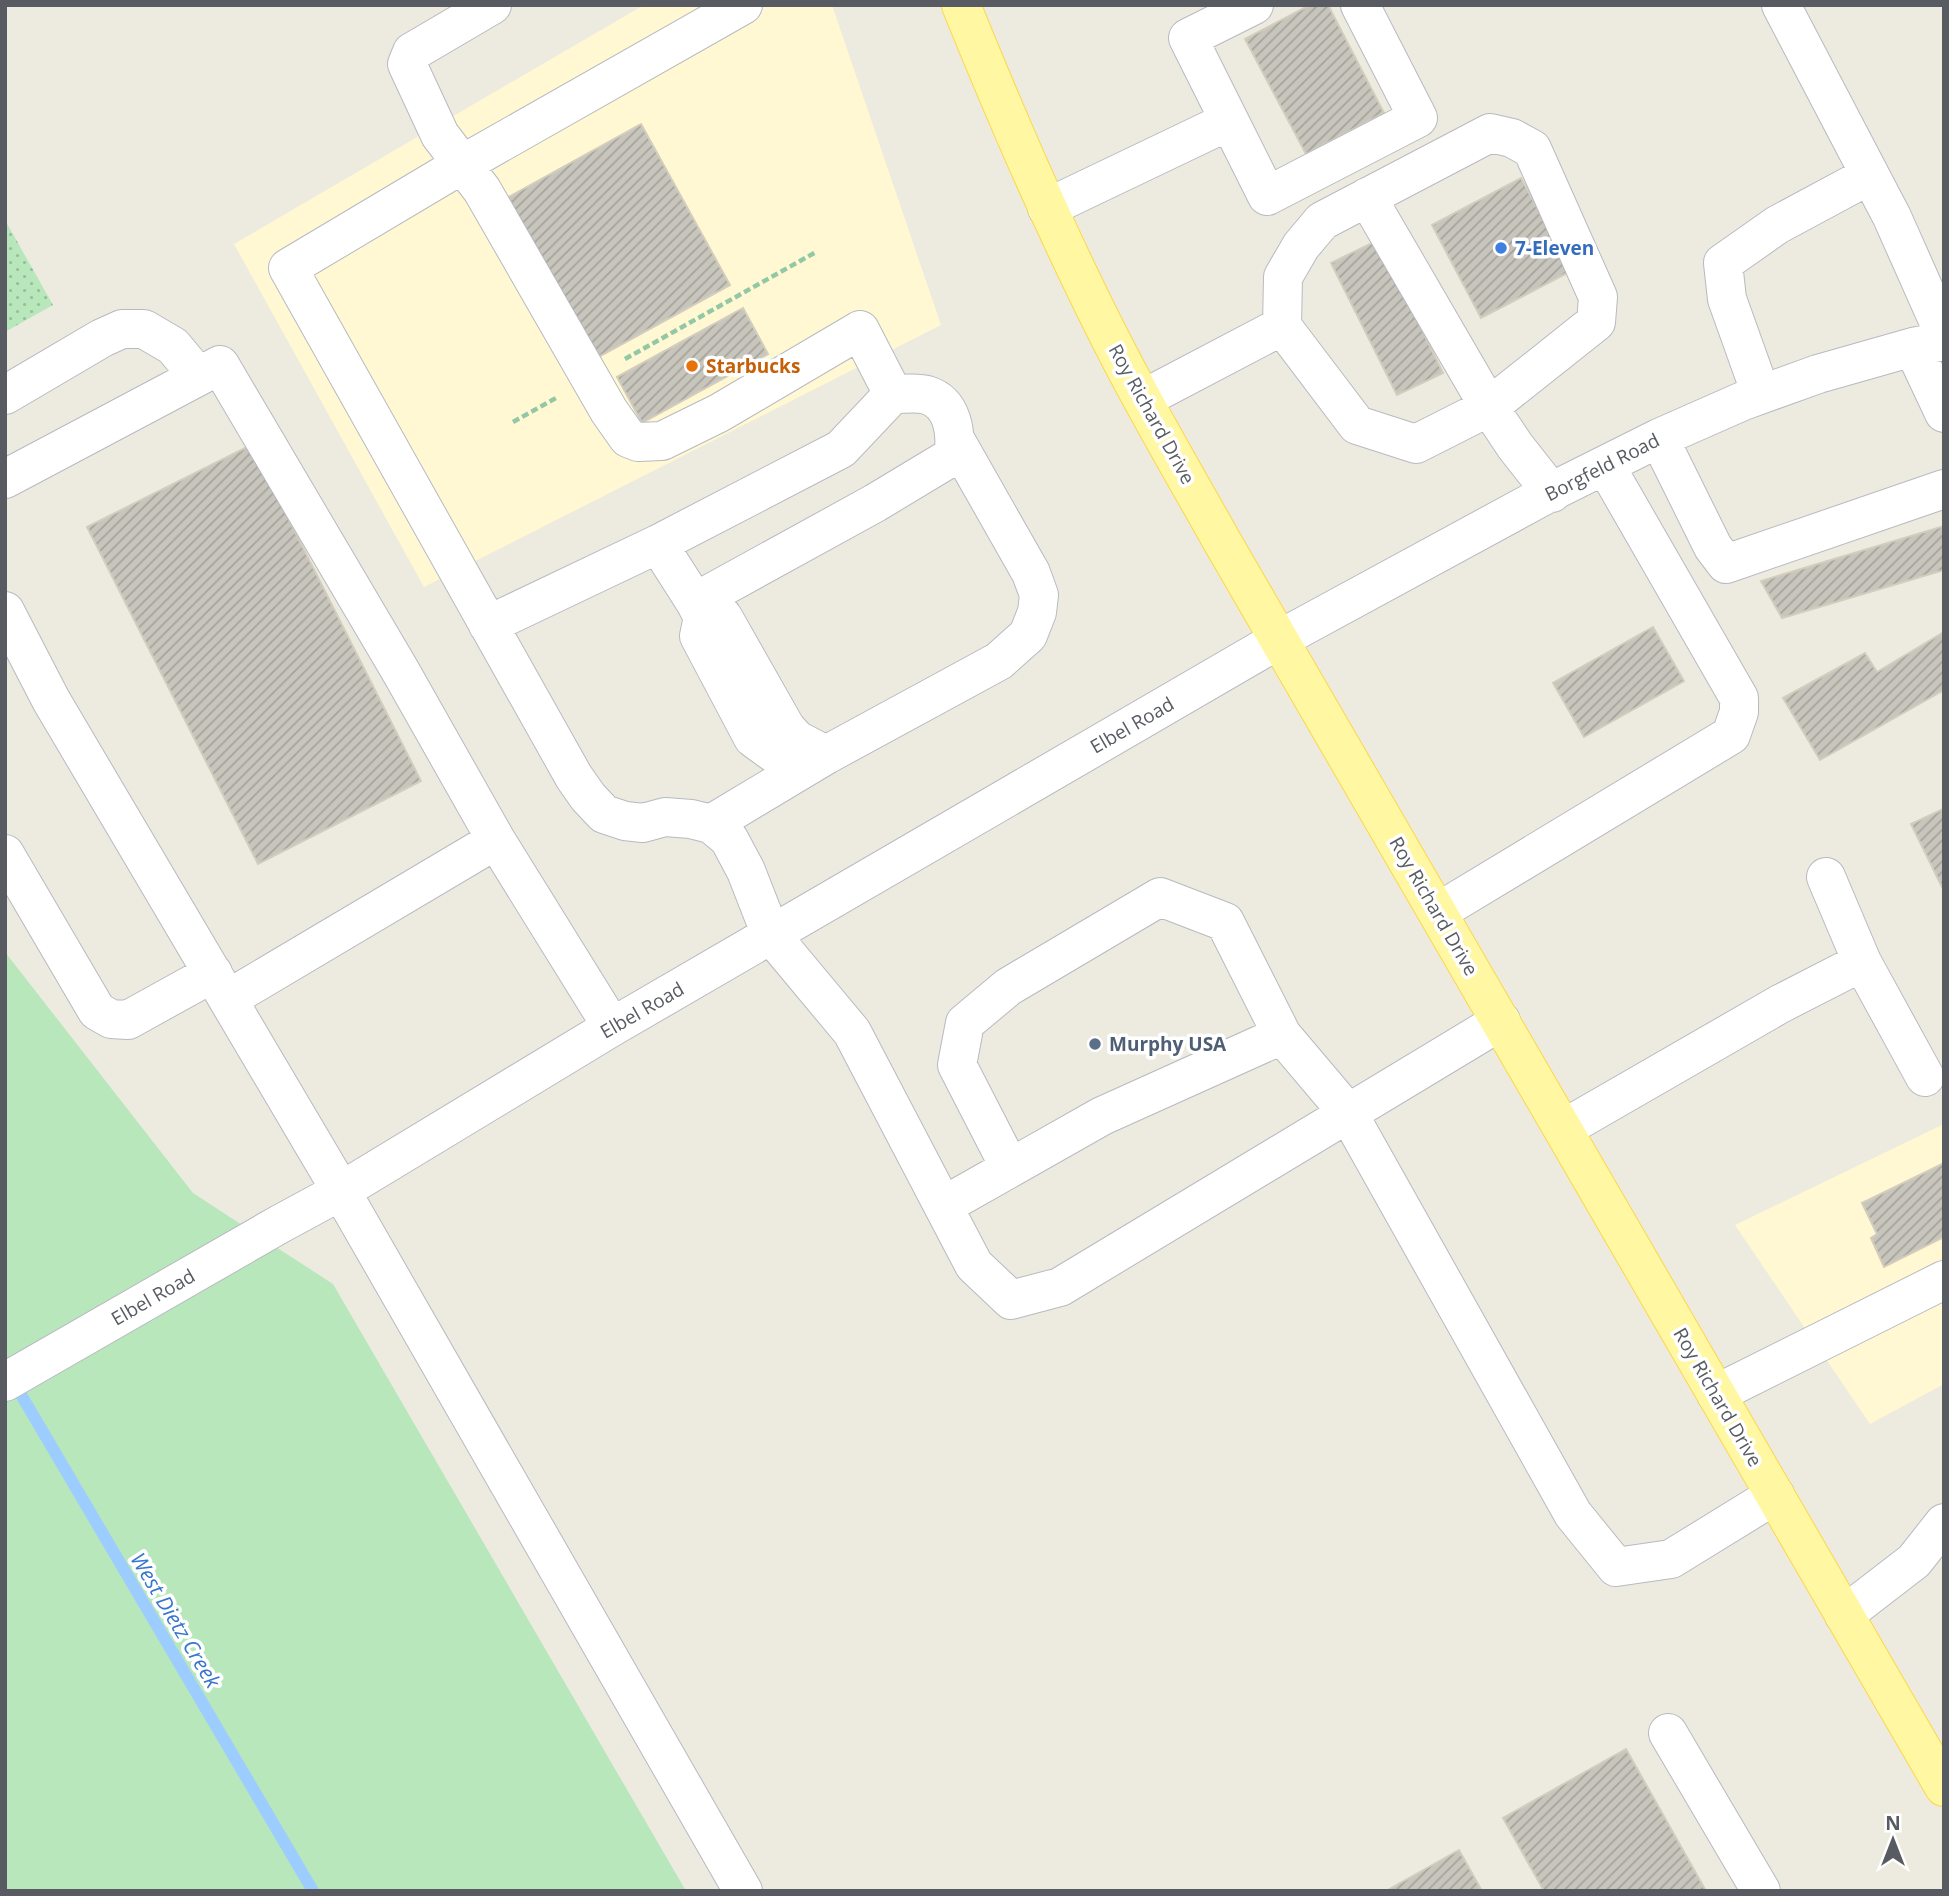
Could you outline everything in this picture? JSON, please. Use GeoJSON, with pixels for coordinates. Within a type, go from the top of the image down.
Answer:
{"type":"FeatureCollection","features":[{"type":"Feature","properties":{"kind":"main road","name":"Roy Richard Drive"},"geometry":{"type":"LineString","coordinates":[[961,5],[1015,140],[1114,347],[1223,543],[1944,1787]]}},
{"type":"Feature","properties":{"kind":"street"},"geometry":{"type":"LineString","coordinates":[[492,5],[412,52],[407,64],[440,135],[482,190],[590,379],[628,438],[638,442],[662,441],[719,413],[860,330],[894,394]]}},
{"type":"Feature","properties":{"kind":"street"},"geometry":{"type":"LineString","coordinates":[[1254,5],[1188,38],[1267,196],[1418,118],[1360,5]]}},
{"type":"Feature","properties":{"kind":"street"},"geometry":{"type":"LineString","coordinates":[[1781,5],[1892,217],[1934,341],[1944,413]]}},
{"type":"Feature","properties":{"kind":"street"},"geometry":{"type":"LineString","coordinates":[[727,9],[288,268],[574,777],[588,797],[604,814],[625,821],[643,823],[665,817],[691,818],[711,824],[729,839],[747,871],[771,935],[852,1032],[974,1265],[1011,1300],[1060,1287],[1501,1021]]}},
{"type":"Feature","properties":{"kind":"street"},"geometry":{"type":"LineString","coordinates":[[1047,208],[1229,121]]}},
{"type":"Feature","properties":{"kind":"street"},"geometry":{"type":"LineString","coordinates":[[1490,133],[1512,138],[1532,149],[1598,297],[1597,322],[1489,407],[1416,444],[1357,425],[1282,326],[1283,277],[1301,246],[1322,220],[1490,133]]}},
{"type":"Feature","properties":{"kind":"street"},"geometry":{"type":"LineString","coordinates":[[1761,394],[1727,299],[1723,263],[1777,225],[1870,175]]}},
{"type":"Feature","properties":{"kind":"street"},"geometry":{"type":"LineString","coordinates":[[1367,197],[1489,407],[1552,493]]}},
{"type":"Feature","properties":{"kind":"street"},"geometry":{"type":"LineString","coordinates":[[1143,398],[1282,326]]}},
{"type":"Feature","properties":{"kind":"street"},"geometry":{"type":"LineString","coordinates":[[5,395],[122,329],[144,329],[173,346],[198,376]]}},
{"type":"Feature","properties":{"kind":"street","name":"Borgfeld Road"},"geometry":{"type":"LineString","coordinates":[[1280,639],[1659,438],[1761,394],[1818,374],[1934,341]]}},
{"type":"Feature","properties":{"kind":"street"},"geometry":{"type":"LineString","coordinates":[[5,479],[220,365],[401,671],[496,840],[612,1027]]}},
{"type":"Feature","properties":{"kind":"street"},"geometry":{"type":"LineString","coordinates":[[488,625],[658,544],[841,449],[894,394],[928,395],[953,421],[956,441],[953,456],[699,609]]}},
{"type":"Feature","properties":{"kind":"street"},"geometry":{"type":"LineString","coordinates":[[1659,438],[1713,547],[1726,564],[1944,489]]}},
{"type":"Feature","properties":{"kind":"street"},"geometry":{"type":"LineString","coordinates":[[711,824],[827,755],[999,661],[1028,635],[1037,612],[1039,595],[1031,573],[956,441]]}},
{"type":"Feature","properties":{"kind":"street"},"geometry":{"type":"LineString","coordinates":[[1438,912],[1731,735],[1738,712],[1738,698],[1605,465]]}},
{"type":"Feature","properties":{"kind":"street"},"geometry":{"type":"LineString","coordinates":[[658,544],[699,609],[698,636],[753,738],[775,754],[799,757],[827,755]]}},
{"type":"Feature","properties":{"kind":"street"},"geometry":{"type":"LineString","coordinates":[[5,611],[51,700],[341,1191],[743,1891]]}},
{"type":"Feature","properties":{"kind":"street","name":"Elbel Road"},"geometry":{"type":"LineString","coordinates":[[5,1382],[341,1191],[612,1027],[1280,639]]}},
{"type":"Feature","properties":{"kind":"street"},"geometry":{"type":"LineString","coordinates":[[5,854],[97,1011],[111,1019],[128,1020],[220,986],[496,840]]}},
{"type":"Feature","properties":{"kind":"street"},"geometry":{"type":"LineString","coordinates":[[1826,877],[1861,962],[1926,1077]]}},
{"type":"Feature","properties":{"kind":"street"},"geometry":{"type":"LineString","coordinates":[[1010,1168],[957,1065],[965,1023],[1009,987],[1160,897],[1225,922],[1282,1035],[1348,1113],[1573,1514],[1616,1567],[1671,1559],[1775,1495]]}},
{"type":"Feature","properties":{"kind":"street"},"geometry":{"type":"LineString","coordinates":[[1563,1129],[1780,1004],[1861,962]]}},
{"type":"Feature","properties":{"kind":"street"},"geometry":{"type":"LineString","coordinates":[[943,1206],[1102,1116],[1282,1035]]}},
{"type":"Feature","properties":{"kind":"street"},"geometry":{"type":"LineString","coordinates":[[1716,1394],[1944,1280]]}},
{"type":"Feature","properties":{"kind":"street"},"geometry":{"type":"LineString","coordinates":[[1844,1615],[1914,1562],[1944,1523]]}},
{"type":"Feature","properties":{"kind":"street"},"geometry":{"type":"LineString","coordinates":[[1668,1733],[1760,1891]]}},
{"type":"Feature","properties":{"kind":"path"},"geometry":{"type":"LineString","coordinates":[[513,422],[816,251]]}},
{"type":"Feature","properties":{"kind":"shaded area"},"geometry":{"type":"Polygon","coordinates":[[[644,5],[832,5],[941,325],[424,587],[234,244],[644,5]]]}},
{"type":"Feature","properties":{"kind":"shaded area"},"geometry":{"type":"Polygon","coordinates":[[[1944,1124],[1944,1384],[1870,1424],[1735,1225],[1944,1124]]]}},
{"type":"Feature","properties":{"kind":"green space"},"geometry":{"type":"Polygon","coordinates":[[[5,220],[53,305],[5,332],[5,220]]]}},
{"type":"Feature","properties":{"kind":"green space"},"geometry":{"type":"Polygon","coordinates":[[[5,952],[193,1193],[333,1284],[686,1891],[5,1891],[5,952]]]}},
{"type":"Feature","properties":{"kind":"building"},"geometry":{"type":"Polygon","coordinates":[[[1310,5],[1328,5],[1384,113],[1306,154],[1245,39],[1310,5]]]}},
{"type":"Feature","properties":{"kind":"building"},"geometry":{"type":"Polygon","coordinates":[[[641,124],[730,285],[595,359],[505,199],[641,124]]]}},
{"type":"Feature","properties":{"kind":"building","name":"7-Eleven"},"geometry":{"type":"Polygon","coordinates":[[[1521,178],[1571,271],[1481,318],[1432,225],[1521,178]]]}},
{"type":"Feature","properties":{"kind":"building"},"geometry":{"type":"Polygon","coordinates":[[[1378,240],[1443,373],[1397,395],[1331,263],[1378,240]]]}},
{"type":"Feature","properties":{"kind":"building","name":"Starbucks"},"geometry":{"type":"Polygon","coordinates":[[[743,308],[768,354],[642,423],[617,377],[743,308]]]}},
{"type":"Feature","properties":{"kind":"building"},"geometry":{"type":"Polygon","coordinates":[[[251,445],[421,781],[258,864],[87,527],[251,445]]]}},
{"type":"Feature","properties":{"kind":"building"},"geometry":{"type":"Polygon","coordinates":[[[1944,526],[1944,570],[1782,618],[1761,581],[1944,526]]]}},
{"type":"Feature","properties":{"kind":"building"},"geometry":{"type":"Polygon","coordinates":[[[1653,627],[1684,681],[1584,737],[1553,683],[1653,627]]]}},
{"type":"Feature","properties":{"kind":"building"},"geometry":{"type":"Polygon","coordinates":[[[1944,632],[1944,690],[1820,760],[1783,698],[1865,653],[1877,672],[1944,632]]]}},
{"type":"Feature","properties":{"kind":"building"},"geometry":{"type":"Polygon","coordinates":[[[1943,809],[1944,811],[1944,891],[1911,824],[1943,809]]]}},
{"type":"Feature","properties":{"kind":"building"},"geometry":{"type":"Polygon","coordinates":[[[1944,1163],[1944,1237],[1884,1267],[1871,1238],[1877,1234],[1862,1203],[1944,1163]]]}},
{"type":"Feature","properties":{"kind":"building"},"geometry":{"type":"Polygon","coordinates":[[[1626,1749],[1706,1891],[1544,1891],[1503,1818],[1626,1749]]]}},
{"type":"Feature","properties":{"kind":"building"},"geometry":{"type":"Polygon","coordinates":[[[1459,1850],[1482,1891],[1386,1891],[1459,1850]]]}},
{"type":"Feature","properties":{"kind":"waterway","name":"West Dietz Creek"},"geometry":{"type":"LineString","coordinates":[[13,1381],[313,1891]]}},
{"type":"Feature","properties":{"kind":"place","name":"7-Eleven"},"geometry":{"type":"Point","coordinates":[1501,248]}},
{"type":"Feature","properties":{"kind":"place","name":"Starbucks"},"geometry":{"type":"Point","coordinates":[692,366]}},
{"type":"Feature","properties":{"kind":"place","name":"Murphy USA"},"geometry":{"type":"Point","coordinates":[1095,1044]}}]}
